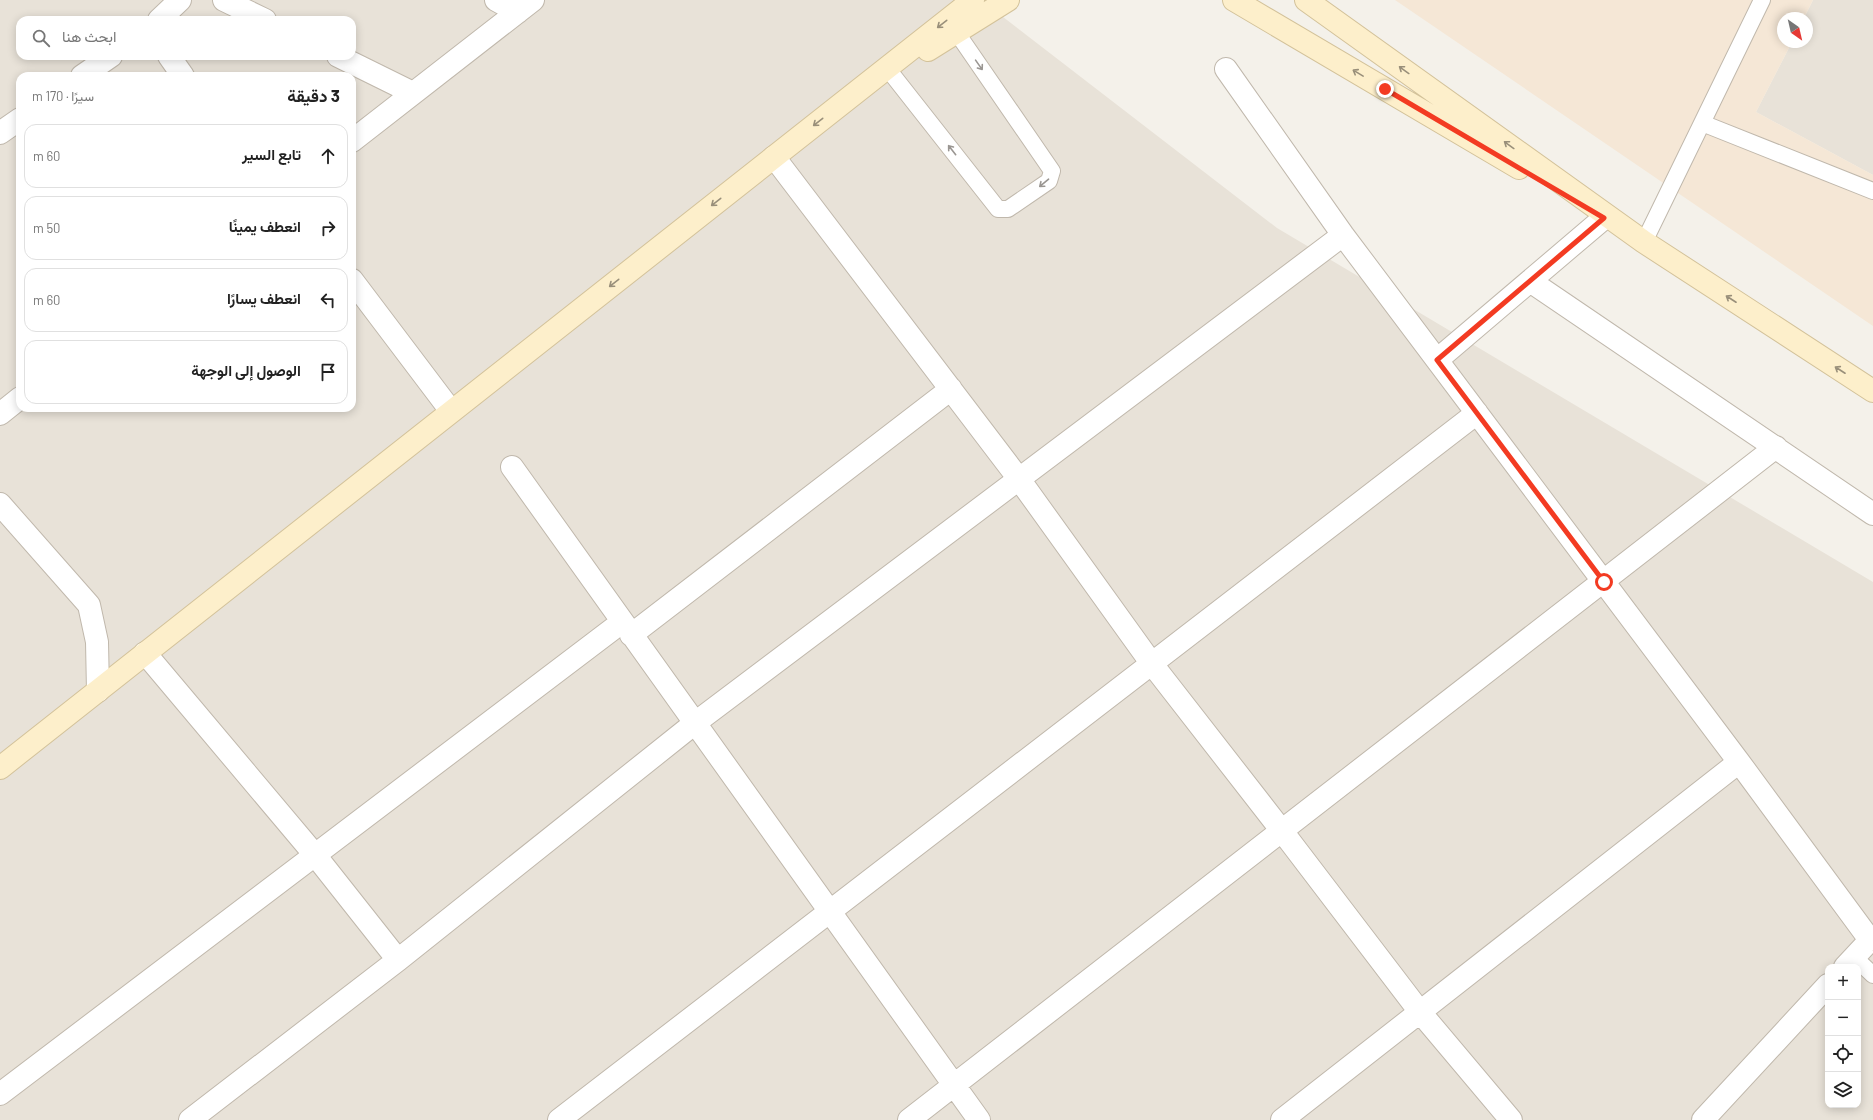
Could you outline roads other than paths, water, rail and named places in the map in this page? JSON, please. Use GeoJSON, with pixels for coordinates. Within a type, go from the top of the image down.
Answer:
{"type":"FeatureCollection","features":[{"type":"Feature","properties":{"kind":"street"},"geometry":{"type":"LineString","coordinates":[[163,16],[180,0]]}},
{"type":"Feature","properties":{"kind":"street"},"geometry":{"type":"LineString","coordinates":[[224,0],[257,16]]}},
{"type":"Feature","properties":{"kind":"street"},"geometry":{"type":"LineString","coordinates":[[496,0],[525,6]]}},
{"type":"Feature","properties":{"kind":"street"},"geometry":{"type":"LineString","coordinates":[[0,768],[973,0]]}},
{"type":"Feature","properties":{"kind":"street"},"geometry":{"type":"LineString","coordinates":[[837,107],[1008,0]]}},
{"type":"Feature","properties":{"kind":"street"},"geometry":{"type":"LineString","coordinates":[[1234,0],[1644,242],[1873,391]]}},
{"type":"Feature","properties":{"kind":"street"},"geometry":{"type":"LineString","coordinates":[[1306,0],[1644,242]]}},
{"type":"Feature","properties":{"kind":"street"},"geometry":{"type":"LineString","coordinates":[[356,137],[525,6]]}},
{"type":"Feature","properties":{"kind":"street"},"geometry":{"type":"LineString","coordinates":[[88,72],[105,60]]}},
{"type":"Feature","properties":{"kind":"street"},"geometry":{"type":"LineString","coordinates":[[172,60],[180,72]]}},
{"type":"Feature","properties":{"kind":"street"},"geometry":{"type":"LineString","coordinates":[[346,60],[413,93]]}},
{"type":"Feature","properties":{"kind":"street"},"geometry":{"type":"LineString","coordinates":[[1226,69],[1343,235],[1872,939],[1850,962]]}},
{"type":"Feature","properties":{"kind":"street"},"geometry":{"type":"LineString","coordinates":[[0,133],[16,122]]}},
{"type":"Feature","properties":{"kind":"street"},"geometry":{"type":"LineString","coordinates":[[774,157],[1019,479],[1152,664],[1420,1012],[1512,1120]]}},
{"type":"Feature","properties":{"kind":"street"},"geometry":{"type":"LineString","coordinates":[[1437,360],[1604,218]]}},
{"type":"Feature","properties":{"kind":"street"},"geometry":{"type":"LineString","coordinates":[[190,1120],[398,960],[695,723],[1343,235]]}},
{"type":"Feature","properties":{"kind":"street"},"geometry":{"type":"LineString","coordinates":[[1530,281],[1873,514]]}},
{"type":"Feature","properties":{"kind":"street"},"geometry":{"type":"LineString","coordinates":[[356,285],[451,411]]}},
{"type":"Feature","properties":{"kind":"street"},"geometry":{"type":"LineString","coordinates":[[0,1094],[315,855],[627,629],[951,390]]}},
{"type":"Feature","properties":{"kind":"street"},"geometry":{"type":"LineString","coordinates":[[0,414],[16,401]]}},
{"type":"Feature","properties":{"kind":"street"},"geometry":{"type":"LineString","coordinates":[[559,1120],[830,913],[1477,413]]}},
{"type":"Feature","properties":{"kind":"street"},"geometry":{"type":"LineString","coordinates":[[909,1120],[1776,447]]}},
{"type":"Feature","properties":{"kind":"street"},"geometry":{"type":"LineString","coordinates":[[512,467],[978,1120]]}},
{"type":"Feature","properties":{"kind":"street"},"geometry":{"type":"LineString","coordinates":[[0,504],[89,605],[97,642],[98,691]]}},
{"type":"Feature","properties":{"kind":"street"},"geometry":{"type":"LineString","coordinates":[[145,653],[315,855],[398,960]]}},
{"type":"Feature","properties":{"kind":"street"},"geometry":{"type":"LineString","coordinates":[[1282,1120],[1739,762]]}},
{"type":"Feature","properties":{"kind":"street"},"geometry":{"type":"LineString","coordinates":[[1703,1120],[1825,988]]}},
{"type":"Feature","properties":{"kind":"lane"},"geometry":{"type":"LineString","coordinates":[[1644,242],[1762,0]]}},
{"type":"Feature","properties":{"kind":"lane"},"geometry":{"type":"LineString","coordinates":[[891,73],[998,209],[1008,209],[1049,180],[1052,171],[956,33]]}},
{"type":"Feature","properties":{"kind":"lane"},"geometry":{"type":"LineString","coordinates":[[1702,123],[1873,191]]}},
{"type":"Feature","properties":{"kind":"lane"},"geometry":{"type":"LineString","coordinates":[[1850,962],[1873,975]]}}]}
